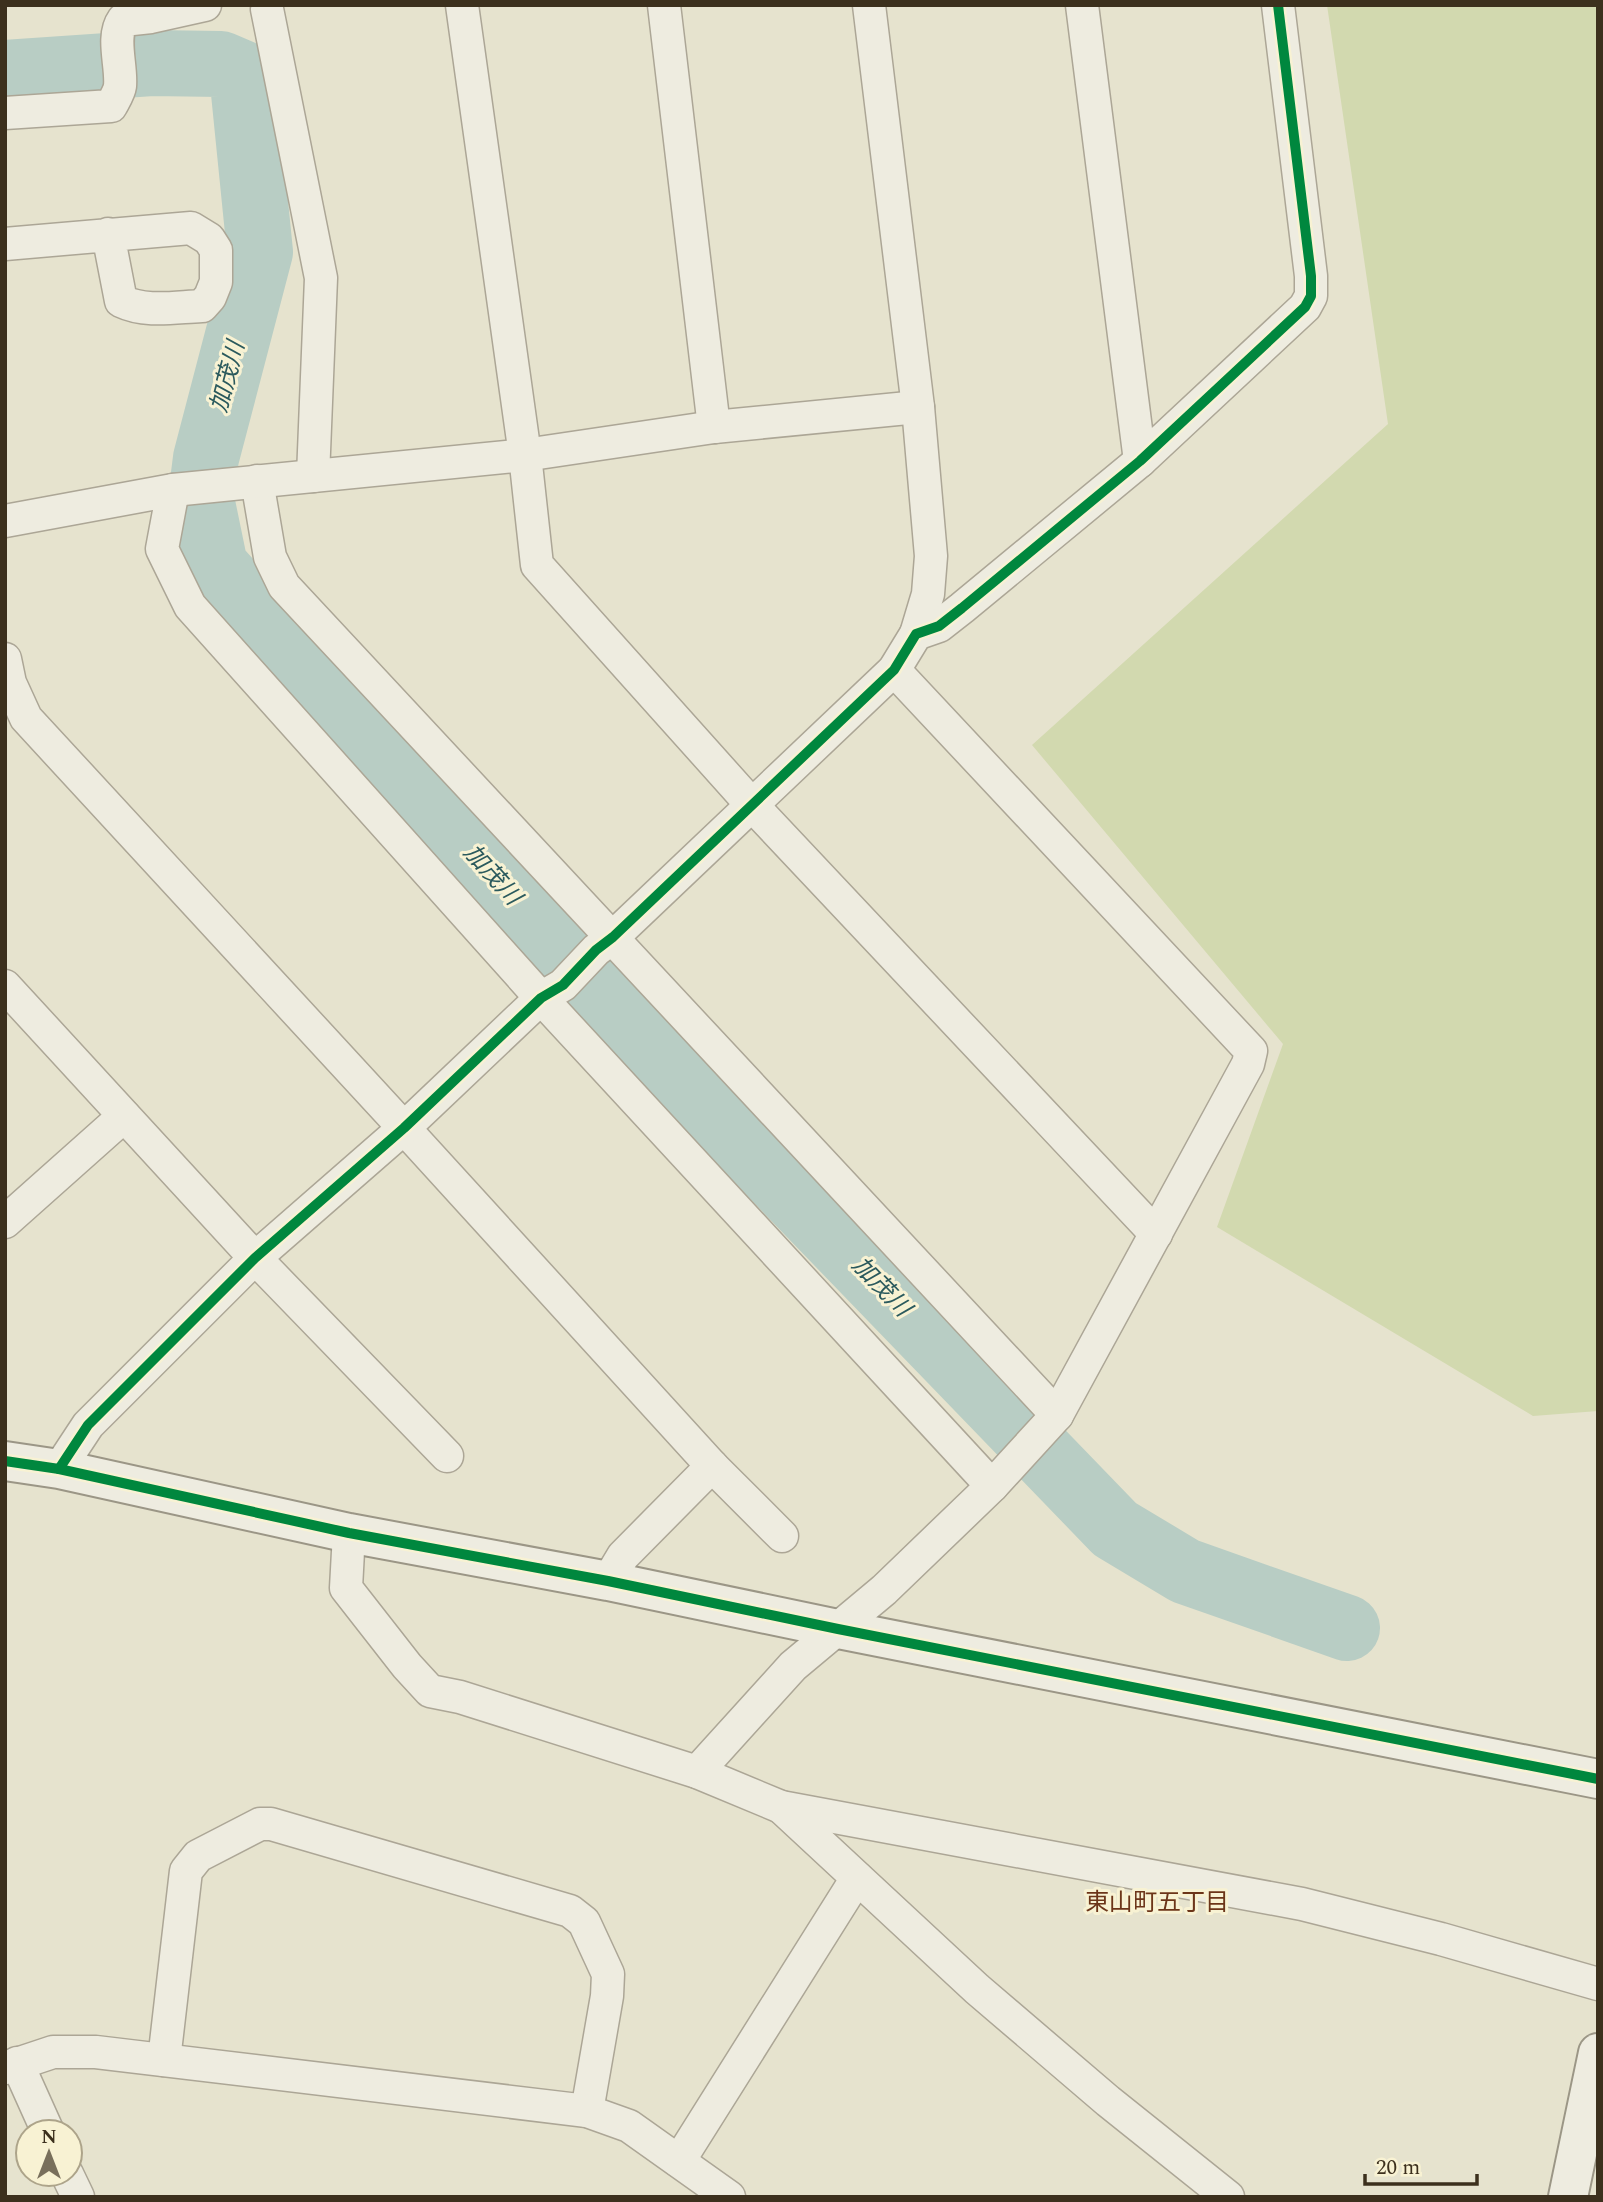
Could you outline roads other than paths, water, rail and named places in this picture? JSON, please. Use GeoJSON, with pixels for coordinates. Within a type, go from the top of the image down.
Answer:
{"type":"FeatureCollection","features":[{"type":"Feature","properties":{"kind":"street"},"geometry":{"type":"LineString","coordinates":[[5,113],[111,106],[120,89],[118,27],[123,20],[205,5]]}},
{"type":"Feature","properties":{"kind":"street"},"geometry":{"type":"LineString","coordinates":[[463,5],[525,455],[537,565],[752,805],[1156,1234]]}},
{"type":"Feature","properties":{"kind":"street"},"geometry":{"type":"LineString","coordinates":[[663,5],[714,427]]}},
{"type":"Feature","properties":{"kind":"street"},"geometry":{"type":"LineString","coordinates":[[59,1469],[88,1425],[255,1258],[404,1128],[752,805],[894,670],[916,634],[928,594],[931,556],[918,407],[869,5]]}},
{"type":"Feature","properties":{"kind":"street"},"geometry":{"type":"LineString","coordinates":[[1082,5],[1140,461]]}},
{"type":"Feature","properties":{"kind":"street"},"geometry":{"type":"LineString","coordinates":[[916,634],[939,626],[1140,461],[1305,307],[1311,296],[1311,276],[1278,5]]}},
{"type":"Feature","properties":{"kind":"street"},"geometry":{"type":"LineString","coordinates":[[266,6],[321,278],[313,476]]}},
{"type":"Feature","properties":{"kind":"street"},"geometry":{"type":"LineString","coordinates":[[5,244],[108,234]]}},
{"type":"Feature","properties":{"kind":"street"},"geometry":{"type":"LineString","coordinates":[[5,521],[173,490],[525,455],[714,427],[918,407]]}},
{"type":"Feature","properties":{"kind":"street"},"geometry":{"type":"LineString","coordinates":[[257,481],[270,557],[284,586],[605,943],[1056,1416]]}},
{"type":"Feature","properties":{"kind":"street"},"geometry":{"type":"LineString","coordinates":[[173,490],[162,548],[190,606],[552,991],[993,1484]]}},
{"type":"Feature","properties":{"kind":"street"},"geometry":{"type":"LineString","coordinates":[[5,659],[10,683],[26,718],[712,1466],[782,1536]]}},
{"type":"Feature","properties":{"kind":"street"},"geometry":{"type":"LineString","coordinates":[[697,1772],[793,1666],[884,1590],[993,1484],[1056,1416],[1248,1064],[1251,1051],[894,670]]}},
{"type":"Feature","properties":{"kind":"street"},"geometry":{"type":"LineString","coordinates":[[5,986],[255,1258],[447,1457]]}},
{"type":"Feature","properties":{"kind":"street"},"geometry":{"type":"LineString","coordinates":[[5,1222],[124,1116]]}},
{"type":"Feature","properties":{"kind":"street"},"geometry":{"type":"LineString","coordinates":[[5,1461],[59,1469],[349,1533],[608,1581],[1598,1779]]}},
{"type":"Feature","properties":{"kind":"street"},"geometry":{"type":"LineString","coordinates":[[608,1581],[623,1556],[712,1466]]}},
{"type":"Feature","properties":{"kind":"street"},"geometry":{"type":"LineString","coordinates":[[349,1533],[346,1588],[430,1691],[460,1697],[697,1772],[781,1807],[1302,1904],[1598,1984]]}},
{"type":"Feature","properties":{"kind":"street"},"geometry":{"type":"LineString","coordinates":[[781,1807],[977,1989],[1108,2101],[1228,2197]]}},
{"type":"Feature","properties":{"kind":"street"},"geometry":{"type":"LineString","coordinates":[[164,2060],[186,1871],[198,1856],[260,1824],[271,1824],[570,1911],[584,1922],[608,1973],[607,1996],[587,2111]]}},
{"type":"Feature","properties":{"kind":"street"},"geometry":{"type":"LineString","coordinates":[[679,2161],[857,1878]]}},
{"type":"Feature","properties":{"kind":"street"},"geometry":{"type":"LineString","coordinates":[[40,2118],[11,2065],[54,2052],[96,2052],[587,2111],[629,2126],[729,2197]]}},
{"type":"Feature","properties":{"kind":"street"},"geometry":{"type":"LineString","coordinates":[[1568,2197],[1598,2053]]}},
{"type":"Feature","properties":{"kind":"waterway","name":"加茂川"},"geometry":{"type":"LineString","coordinates":[[5,73],[152,63],[221,64],[242,73],[260,252],[206,458],[201,498],[215,566],[595,991],[1115,1529],[1185,1571],[1347,1628]]}},
{"type":"Feature","properties":{"kind":"district","name":"東山町五丁目"},"geometry":{"type":"Point","coordinates":[1157,1903]}}]}
